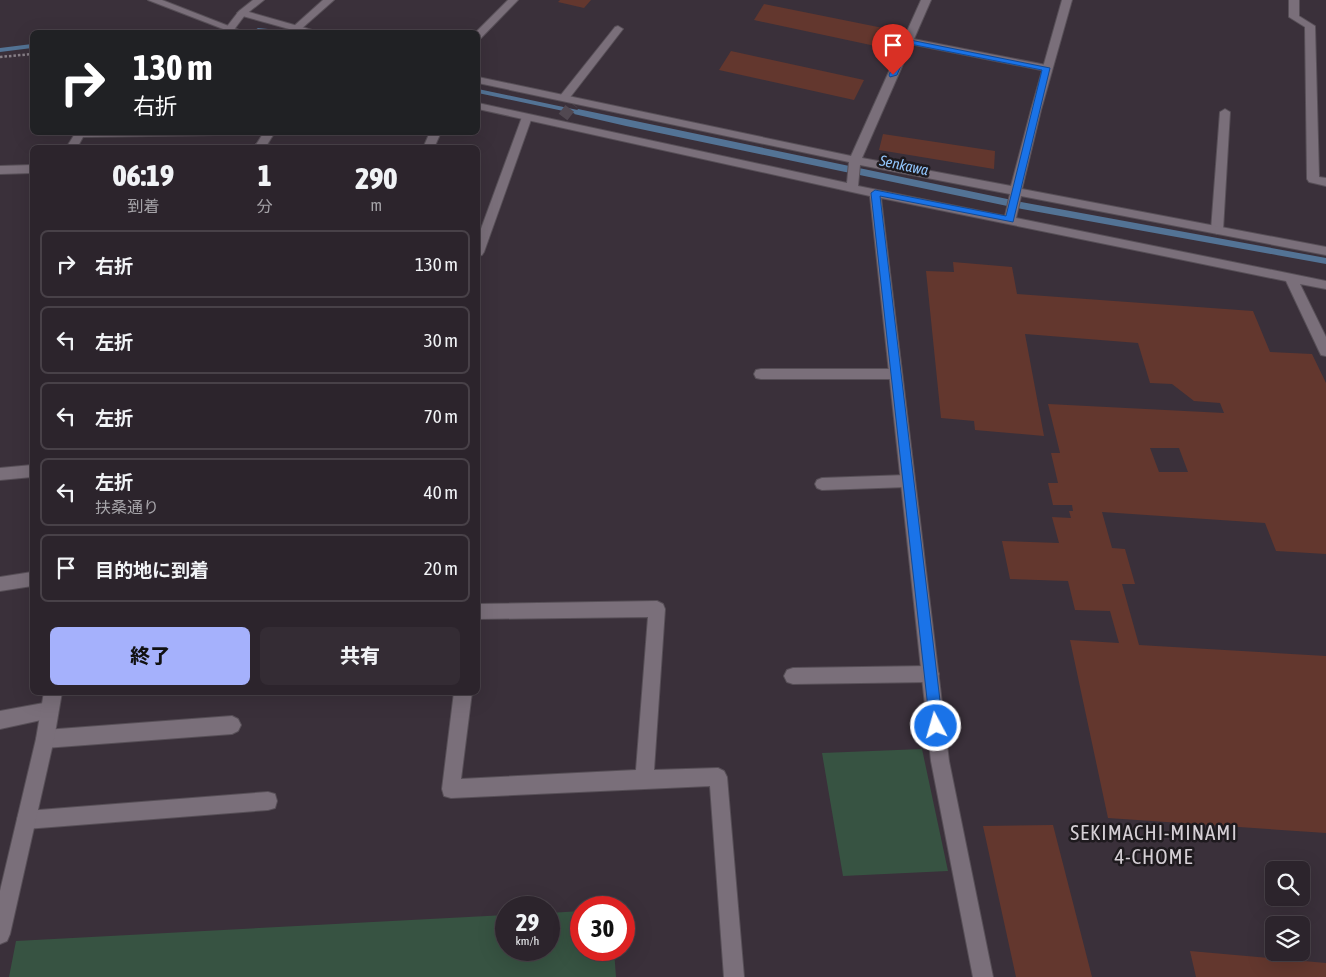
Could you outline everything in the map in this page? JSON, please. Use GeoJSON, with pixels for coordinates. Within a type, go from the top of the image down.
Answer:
{"type":"FeatureCollection","features":[{"type":"Feature","properties":{"kind":"street"},"geometry":{"type":"LineString","coordinates":[[153,0],[231,30]]}},
{"type":"Feature","properties":{"kind":"street"},"geometry":{"type":"LineString","coordinates":[[234,30],[242,13],[259,0]]}},
{"type":"Feature","properties":{"kind":"street"},"geometry":{"type":"LineString","coordinates":[[297,28],[329,0]]}},
{"type":"Feature","properties":{"kind":"street"},"geometry":{"type":"LineString","coordinates":[[480,34],[512,0]]}},
{"type":"Feature","properties":{"kind":"street"},"geometry":{"type":"LineString","coordinates":[[854,173],[926,0]]}},
{"type":"Feature","properties":{"kind":"street"},"geometry":{"type":"LineString","coordinates":[[1010,217],[1046,68],[1067,0]]}},
{"type":"Feature","properties":{"kind":"street"},"geometry":{"type":"LineString","coordinates":[[1294,0],[1294,17],[1310,26],[1313,179],[1326,182]]}},
{"type":"Feature","properties":{"kind":"street"},"geometry":{"type":"LineString","coordinates":[[242,13],[303,30]]}},
{"type":"Feature","properties":{"kind":"street"},"geometry":{"type":"LineString","coordinates":[[571,101],[618,29]]}},
{"type":"Feature","properties":{"kind":"street"},"geometry":{"type":"LineString","coordinates":[[908,41],[1046,68]]}},
{"type":"Feature","properties":{"kind":"street"},"geometry":{"type":"LineString","coordinates":[[480,80],[571,101],[854,173],[875,193],[1010,217],[1326,285]]}},
{"type":"Feature","properties":{"kind":"street"},"geometry":{"type":"LineString","coordinates":[[480,106],[527,117],[561,121],[854,173],[1015,192],[1326,251]]}},
{"type":"Feature","properties":{"kind":"street"},"geometry":{"type":"LineString","coordinates":[[1217,230],[1225,112]]}},
{"type":"Feature","properties":{"kind":"street"},"geometry":{"type":"LineString","coordinates":[[481,234],[527,117]]}},
{"type":"Feature","properties":{"kind":"street"},"geometry":{"type":"LineString","coordinates":[[0,170],[30,169]]}},
{"type":"Feature","properties":{"kind":"street"},"geometry":{"type":"LineString","coordinates":[[875,193],[940,761],[983,977]]}},
{"type":"Feature","properties":{"kind":"street"},"geometry":{"type":"LineString","coordinates":[[1291,278],[1326,351]]}},
{"type":"Feature","properties":{"kind":"street"},"geometry":{"type":"LineString","coordinates":[[761,374],[895,374]]}},
{"type":"Feature","properties":{"kind":"street"},"geometry":{"type":"LineString","coordinates":[[0,474],[30,471]]}},
{"type":"Feature","properties":{"kind":"street"},"geometry":{"type":"LineString","coordinates":[[822,484],[908,481]]}},
{"type":"Feature","properties":{"kind":"street"},"geometry":{"type":"LineString","coordinates":[[0,584],[30,579]]}},
{"type":"Feature","properties":{"kind":"street"},"geometry":{"type":"LineString","coordinates":[[480,611],[657,608],[644,779]]}},
{"type":"Feature","properties":{"kind":"street"},"geometry":{"type":"LineString","coordinates":[[793,676],[930,674]]}},
{"type":"Feature","properties":{"kind":"street"},"geometry":{"type":"LineString","coordinates":[[462,695],[451,789],[718,777],[734,977]]}},
{"type":"Feature","properties":{"kind":"street"},"geometry":{"type":"LineString","coordinates":[[0,720],[51,702],[45,739],[0,934]]}},
{"type":"Feature","properties":{"kind":"street"},"geometry":{"type":"LineString","coordinates":[[45,739],[232,724]]}},
{"type":"Feature","properties":{"kind":"street"},"geometry":{"type":"LineString","coordinates":[[26,820],[268,801]]}},
{"type":"Feature","properties":{"kind":"path"},"geometry":{"type":"LineString","coordinates":[[0,57],[30,54]]}},
{"type":"Feature","properties":{"kind":"green space"},"geometry":{"type":"Polygon","coordinates":[[[922,749],[948,871],[843,876],[822,753],[922,749]]]}},
{"type":"Feature","properties":{"kind":"green space"},"geometry":{"type":"Polygon","coordinates":[[[560,912],[570,912],[570,961],[615,961],[616,977],[9,977],[16,941],[495,916],[495,961],[560,961],[560,912]]]}},
{"type":"Feature","properties":{"kind":"water"},"geometry":{"type":"Polygon","coordinates":[[[578,109],[1021,202],[1326,258],[1326,264],[1022,209],[574,114],[578,109]]]}},
{"type":"Feature","properties":{"kind":"building"},"geometry":{"type":"Polygon","coordinates":[[[560,0],[591,0],[584,8],[558,2],[560,0]]]}},
{"type":"Feature","properties":{"kind":"building"},"geometry":{"type":"Polygon","coordinates":[[[764,4],[888,29],[880,47],[754,20],[764,4]]]}},
{"type":"Feature","properties":{"kind":"building"},"geometry":{"type":"Polygon","coordinates":[[[731,51],[864,80],[854,100],[719,70],[731,51]]]}},
{"type":"Feature","properties":{"kind":"building"},"geometry":{"type":"Polygon","coordinates":[[[883,134],[995,151],[994,169],[879,150],[883,134]]]}},
{"type":"Feature","properties":{"kind":"building"},"geometry":{"type":"Polygon","coordinates":[[[953,262],[1012,267],[1017,294],[1253,311],[1270,352],[1312,354],[1326,383],[1326,554],[1276,551],[1265,523],[1102,512],[1112,548],[1125,549],[1135,584],[1122,584],[1139,645],[1326,656],[1326,833],[1108,818],[1070,640],[1119,643],[1110,611],[1075,610],[1068,581],[1010,579],[1002,541],[1059,543],[1052,517],[1071,518],[1069,511],[1073,511],[1072,505],[1053,505],[1048,483],[1058,483],[1051,453],[1060,453],[1048,404],[1224,413],[1220,403],[1194,401],[1172,384],[1150,383],[1138,343],[1025,334],[1044,436],[975,430],[974,421],[941,418],[926,271],[954,272],[953,262]],[[1150,448],[1159,472],[1188,472],[1179,448],[1150,448]]]}},
{"type":"Feature","properties":{"kind":"building"},"geometry":{"type":"Polygon","coordinates":[[[1053,825],[1092,977],[1016,977],[983,826],[1053,825]]]}},
{"type":"Feature","properties":{"kind":"building"},"geometry":{"type":"Polygon","coordinates":[[[1190,951],[1265,958],[1265,961],[1326,963],[1326,977],[1196,977],[1190,951]]]}},
{"type":"Feature","properties":{"kind":"waterway"},"geometry":{"type":"LineString","coordinates":[[0,50],[30,46]]}},
{"type":"Feature","properties":{"kind":"waterway","name":"Senkawa"},"geometry":{"type":"LineString","coordinates":[[480,91],[587,114]]}},
{"type":"Feature","properties":{"kind":"tunnel"},"geometry":{"type":"LineString","coordinates":[[563,117],[573,104]]}},
{"type":"Feature","properties":{"kind":"district","name":"SEKIMACHI-MINAMI 4-CHOME"},"geometry":{"type":"Point","coordinates":[1154,844]}},
{"type":"Feature","properties":{"kind":"route"},"geometry":{"type":"LineString","coordinates":[[893,75],[908,41],[1046,68],[1015,191],[1010,220],[875,193],[936,726]]}}]}
